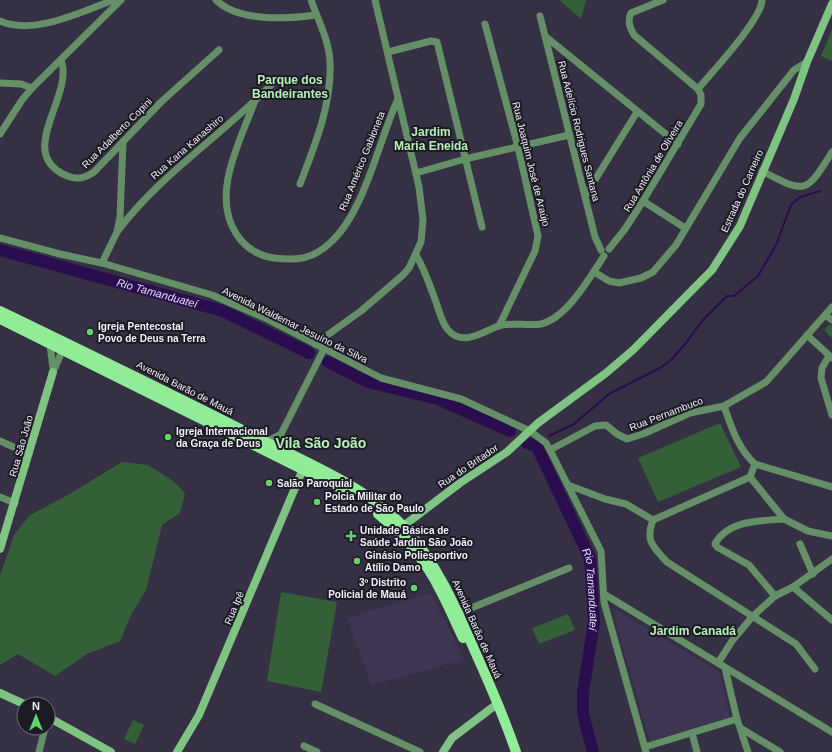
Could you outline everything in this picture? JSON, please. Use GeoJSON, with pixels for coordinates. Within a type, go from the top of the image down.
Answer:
{"type":"FeatureCollection","features":[{"type":"Feature","properties":{"kind":"main road","name":"Avenida Barão de Mauá"},"geometry":{"type":"LineString","coordinates":[[0,311],[64,347],[349,493],[400,529],[439,587],[516,752]]}},
{"type":"Feature","properties":{"kind":"main road","name":"Avenida Barão de Mauá"},"geometry":{"type":"LineString","coordinates":[[0,319],[50,345],[64,347],[266,443],[286,451],[333,476],[364,495],[400,529],[436,569],[459,613],[495,706],[510,752]]}},
{"type":"Feature","properties":{"kind":"main road"},"geometry":{"type":"LineString","coordinates":[[303,469],[313,470],[330,477],[333,476]]}},
{"type":"Feature","properties":{"kind":"street"},"geometry":{"type":"LineString","coordinates":[[0,21],[22,25],[56,21],[114,0]]}},
{"type":"Feature","properties":{"kind":"street"},"geometry":{"type":"LineString","coordinates":[[0,134],[22,100],[32,88],[121,0]]}},
{"type":"Feature","properties":{"kind":"street"},"geometry":{"type":"LineString","coordinates":[[216,0],[221,5],[235,12],[251,16],[299,18],[316,15]]}},
{"type":"Feature","properties":{"kind":"street"},"geometry":{"type":"LineString","coordinates":[[300,184],[325,110],[329,85],[330,62],[327,47],[310,0]]}},
{"type":"Feature","properties":{"kind":"street"},"geometry":{"type":"LineString","coordinates":[[316,344],[361,311],[394,284],[409,268],[421,242],[423,220],[416,173],[388,52],[374,0]]}},
{"type":"Feature","properties":{"kind":"street"},"geometry":{"type":"LineString","coordinates":[[663,0],[631,13],[629,17],[630,28],[634,35],[698,89],[748,28],[759,11],[762,0]]}},
{"type":"Feature","properties":{"kind":"street","name":"Estrada do Carneiro"},"geometry":{"type":"LineString","coordinates":[[530,431],[606,373],[633,350],[712,270],[740,226],[762,171],[794,99],[807,62],[832,4]]}},
{"type":"Feature","properties":{"kind":"street","name":"Rua Adelício Rodrigues Santana"},"geometry":{"type":"LineString","coordinates":[[540,16],[594,237],[603,253]]}},
{"type":"Feature","properties":{"kind":"street","name":"Rua Joaquim José de Araújo"},"geometry":{"type":"LineString","coordinates":[[485,24],[518,146],[538,229],[538,242],[535,251],[500,326]]}},
{"type":"Feature","properties":{"kind":"street"},"geometry":{"type":"LineString","coordinates":[[546,37],[678,144]]}},
{"type":"Feature","properties":{"kind":"street"},"geometry":{"type":"LineString","coordinates":[[388,52],[429,42],[436,41],[438,44],[482,227]]}},
{"type":"Feature","properties":{"kind":"street","name":"Rua Adalberto Copini"},"geometry":{"type":"LineString","coordinates":[[61,60],[64,68],[64,79],[46,134],[46,156],[49,164],[65,175],[81,179],[94,172],[161,102],[219,50]]}},
{"type":"Feature","properties":{"kind":"street"},"geometry":{"type":"LineString","coordinates":[[594,272],[609,281],[619,282],[641,278],[653,272],[665,259],[740,138],[794,70],[807,62]]}},
{"type":"Feature","properties":{"kind":"street","name":"Rua Kana Kanashiro"},"geometry":{"type":"LineString","coordinates":[[117,232],[133,211],[150,193],[254,103],[274,82]]}},
{"type":"Feature","properties":{"kind":"street"},"geometry":{"type":"LineString","coordinates":[[0,83],[21,84],[32,88]]}},
{"type":"Feature","properties":{"kind":"street","name":"Rua Antônia de Oliveira"},"geometry":{"type":"LineString","coordinates":[[603,253],[605,247],[609,249],[625,229],[678,144],[700,104],[701,95],[698,89]]}},
{"type":"Feature","properties":{"kind":"street","name":"Rua Américo Gabioneta"},"geometry":{"type":"LineString","coordinates":[[254,103],[232,165],[226,192],[227,213],[234,230],[249,249],[272,258],[290,259],[316,255],[331,242],[349,221],[362,194],[398,99]]}},
{"type":"Feature","properties":{"kind":"street"},"geometry":{"type":"LineString","coordinates":[[585,196],[638,112]]}},
{"type":"Feature","properties":{"kind":"street"},"geometry":{"type":"LineString","coordinates":[[416,173],[465,159],[569,135]]}},
{"type":"Feature","properties":{"kind":"street"},"geometry":{"type":"LineString","coordinates":[[102,263],[117,232],[120,208],[123,142]]}},
{"type":"Feature","properties":{"kind":"street"},"geometry":{"type":"LineString","coordinates":[[762,171],[789,185],[798,186],[811,184],[816,179],[832,152]]}},
{"type":"Feature","properties":{"kind":"street"},"geometry":{"type":"LineString","coordinates":[[643,201],[685,228]]}},
{"type":"Feature","properties":{"kind":"street","name":"Avenida Waldemar Jesuíno da Silva"},"geometry":{"type":"LineString","coordinates":[[0,238],[60,254],[102,263],[225,300],[316,344],[381,378],[461,399],[530,431],[546,443],[600,551],[608,618],[645,750]]}},
{"type":"Feature","properties":{"kind":"street"},"geometry":{"type":"LineString","coordinates":[[416,255],[425,271],[448,330],[458,337],[466,338],[484,334],[500,326],[534,324],[550,321],[565,309],[594,272],[603,253]]}},
{"type":"Feature","properties":{"kind":"street","name":"Rua Pernambuco"},"geometry":{"type":"LineString","coordinates":[[550,450],[595,426],[606,425],[617,434],[627,439],[643,434],[690,414],[724,406],[766,382],[832,307]]}},
{"type":"Feature","properties":{"kind":"street"},"geometry":{"type":"LineString","coordinates":[[825,315],[832,320]]}},
{"type":"Feature","properties":{"kind":"street"},"geometry":{"type":"LineString","coordinates":[[806,336],[831,357],[822,368],[821,378],[832,415]]}},
{"type":"Feature","properties":{"kind":"street","name":"Rua São João"},"geometry":{"type":"LineString","coordinates":[[50,345],[53,372]]}},
{"type":"Feature","properties":{"kind":"street","name":"Rua São João"},"geometry":{"type":"LineString","coordinates":[[0,549],[53,372],[64,347]]}},
{"type":"Feature","properties":{"kind":"street"},"geometry":{"type":"LineString","coordinates":[[252,444],[266,443],[273,437],[281,434],[324,348]]}},
{"type":"Feature","properties":{"kind":"street"},"geometry":{"type":"LineString","coordinates":[[724,406],[740,445],[755,464],[832,487]]}},
{"type":"Feature","properties":{"kind":"street","name":"Rua do Britador"},"geometry":{"type":"LineString","coordinates":[[400,529],[460,483],[507,452],[530,431]]}},
{"type":"Feature","properties":{"kind":"street"},"geometry":{"type":"LineString","coordinates":[[281,434],[286,451]]}},
{"type":"Feature","properties":{"kind":"street"},"geometry":{"type":"LineString","coordinates":[[0,441],[29,454]]}},
{"type":"Feature","properties":{"kind":"street"},"geometry":{"type":"LineString","coordinates":[[654,520],[750,477],[755,464]]}},
{"type":"Feature","properties":{"kind":"street","name":"Rua Ipê"},"geometry":{"type":"LineString","coordinates":[[177,752],[199,715],[303,469]]}},
{"type":"Feature","properties":{"kind":"street"},"geometry":{"type":"LineString","coordinates":[[750,477],[784,519],[808,531],[832,536]]}},
{"type":"Feature","properties":{"kind":"street"},"geometry":{"type":"LineString","coordinates":[[568,485],[605,499],[626,504],[654,520]]}},
{"type":"Feature","properties":{"kind":"street"},"geometry":{"type":"LineString","coordinates":[[0,497],[15,503]]}},
{"type":"Feature","properties":{"kind":"street"},"geometry":{"type":"LineString","coordinates":[[775,596],[749,565],[716,547],[715,544],[728,531],[739,525],[784,519]]}},
{"type":"Feature","properties":{"kind":"street"},"geometry":{"type":"LineString","coordinates":[[654,520],[649,538],[652,545],[667,562],[678,570],[704,584],[752,617],[796,644],[815,669]]}},
{"type":"Feature","properties":{"kind":"street"},"geometry":{"type":"LineString","coordinates":[[800,544],[813,574]]}},
{"type":"Feature","properties":{"kind":"street"},"geometry":{"type":"LineString","coordinates":[[718,664],[732,641],[752,617],[775,596],[793,587],[832,559]]}},
{"type":"Feature","properties":{"kind":"street"},"geometry":{"type":"LineString","coordinates":[[459,613],[569,568]]}},
{"type":"Feature","properties":{"kind":"street"},"geometry":{"type":"LineString","coordinates":[[793,587],[832,620]]}},
{"type":"Feature","properties":{"kind":"street"},"geometry":{"type":"LineString","coordinates":[[604,594],[718,664],[831,730]]}},
{"type":"Feature","properties":{"kind":"street"},"geometry":{"type":"LineString","coordinates":[[725,668],[748,752]]}},
{"type":"Feature","properties":{"kind":"street"},"geometry":{"type":"LineString","coordinates":[[0,693],[16,700]]}},
{"type":"Feature","properties":{"kind":"street"},"geometry":{"type":"LineString","coordinates":[[316,704],[420,752]]}},
{"type":"Feature","properties":{"kind":"street"},"geometry":{"type":"LineString","coordinates":[[442,752],[452,738],[495,706]]}},
{"type":"Feature","properties":{"kind":"street"},"geometry":{"type":"LineString","coordinates":[[645,750],[692,733],[738,719]]}},
{"type":"Feature","properties":{"kind":"street"},"geometry":{"type":"LineString","coordinates":[[56,722],[103,750],[111,752]]}},
{"type":"Feature","properties":{"kind":"street"},"geometry":{"type":"LineString","coordinates":[[742,729],[780,752]]}},
{"type":"Feature","properties":{"kind":"street"},"geometry":{"type":"LineString","coordinates":[[692,733],[697,752]]}},
{"type":"Feature","properties":{"kind":"street"},"geometry":{"type":"LineString","coordinates":[[39,752],[43,736]]}},
{"type":"Feature","properties":{"kind":"street"},"geometry":{"type":"LineString","coordinates":[[304,746],[317,752]]}},
{"type":"Feature","properties":{"kind":"shaded area"},"geometry":{"type":"Polygon","coordinates":[[[430,593],[448,626],[463,660],[371,685],[347,618],[430,593]]]}},
{"type":"Feature","properties":{"kind":"shaded area"},"geometry":{"type":"Polygon","coordinates":[[[612,608],[720,672],[730,718],[650,742],[612,608]]]}},
{"type":"Feature","properties":{"kind":"green space"},"geometry":{"type":"Polygon","coordinates":[[[559,0],[586,0],[581,19],[559,0]]]}},
{"type":"Feature","properties":{"kind":"green space"},"geometry":{"type":"Polygon","coordinates":[[[832,30],[832,61],[821,56],[832,30]]]}},
{"type":"Feature","properties":{"kind":"green space"},"geometry":{"type":"Polygon","coordinates":[[[830,324],[832,326],[832,338],[824,330],[830,324]]]}},
{"type":"Feature","properties":{"kind":"green space"},"geometry":{"type":"Polygon","coordinates":[[[720,423],[741,467],[658,502],[638,458],[720,423]]]}},
{"type":"Feature","properties":{"kind":"green space"},"geometry":{"type":"Polygon","coordinates":[[[122,462],[148,465],[173,481],[185,493],[180,513],[162,525],[146,590],[131,615],[120,641],[87,654],[55,676],[18,654],[0,665],[0,576],[14,535],[30,515],[68,495],[122,462]]]}},
{"type":"Feature","properties":{"kind":"green space"},"geometry":{"type":"Polygon","coordinates":[[[281,592],[337,602],[321,692],[267,681],[281,592]]]}},
{"type":"Feature","properties":{"kind":"green space"},"geometry":{"type":"Polygon","coordinates":[[[568,614],[575,630],[539,644],[532,628],[568,614]]]}},
{"type":"Feature","properties":{"kind":"green space"},"geometry":{"type":"Polygon","coordinates":[[[133,720],[144,725],[135,744],[124,739],[133,720]]]}},
{"type":"Feature","properties":{"kind":"waterway"},"geometry":{"type":"LineString","coordinates":[[549,436],[574,424],[609,394],[660,368],[672,359],[702,321],[727,296],[734,296],[758,276],[776,245],[791,205],[800,197],[820,191]]}},
{"type":"Feature","properties":{"kind":"waterway","name":"Rio Tamanduateí"},"geometry":{"type":"LineString","coordinates":[[0,250],[223,311],[309,353]]}},
{"type":"Feature","properties":{"kind":"waterway","name":"Rio Tamanduateí"},"geometry":{"type":"LineString","coordinates":[[328,362],[368,382],[438,399],[510,431]]}},
{"type":"Feature","properties":{"kind":"waterway","name":"Rio Tamanduateí"},"geometry":{"type":"LineString","coordinates":[[527,443],[537,447],[590,558],[594,621],[583,693],[583,714],[593,752]]}},
{"type":"Feature","properties":{"kind":"place","name":"Igreja Pentecostal Povo de Deus na Terra"},"geometry":{"type":"Point","coordinates":[90,332]}},
{"type":"Feature","properties":{"kind":"place","name":"Igreja Internacional da Graça de Deus"},"geometry":{"type":"Point","coordinates":[168,437]}},
{"type":"Feature","properties":{"kind":"place","name":"Salão Paroquial"},"geometry":{"type":"Point","coordinates":[269,483]}},
{"type":"Feature","properties":{"kind":"place","name":"Polcia Militar do Estado de São Paulo"},"geometry":{"type":"Point","coordinates":[317,502]}},
{"type":"Feature","properties":{"kind":"place","name":"Unidade Básica de Saúde Jardim São João"},"geometry":{"type":"Point","coordinates":[351,536]}},
{"type":"Feature","properties":{"kind":"place","name":"Ginásio Poliesportivo Atílio Damo"},"geometry":{"type":"Point","coordinates":[357,561]}},
{"type":"Feature","properties":{"kind":"place","name":"3º Distrito Policial de Mauá"},"geometry":{"type":"Point","coordinates":[414,588]}},
{"type":"Feature","properties":{"kind":"district","name":"Parque dos Bandeirantes"},"geometry":{"type":"Point","coordinates":[290,87]}},
{"type":"Feature","properties":{"kind":"district","name":"Jardim Maria Eneida"},"geometry":{"type":"Point","coordinates":[431,139]}},
{"type":"Feature","properties":{"kind":"district","name":"Vila São João"},"geometry":{"type":"Point","coordinates":[321,443]}},
{"type":"Feature","properties":{"kind":"district","name":"Jardim Canadá"},"geometry":{"type":"Point","coordinates":[693,631]}}]}
